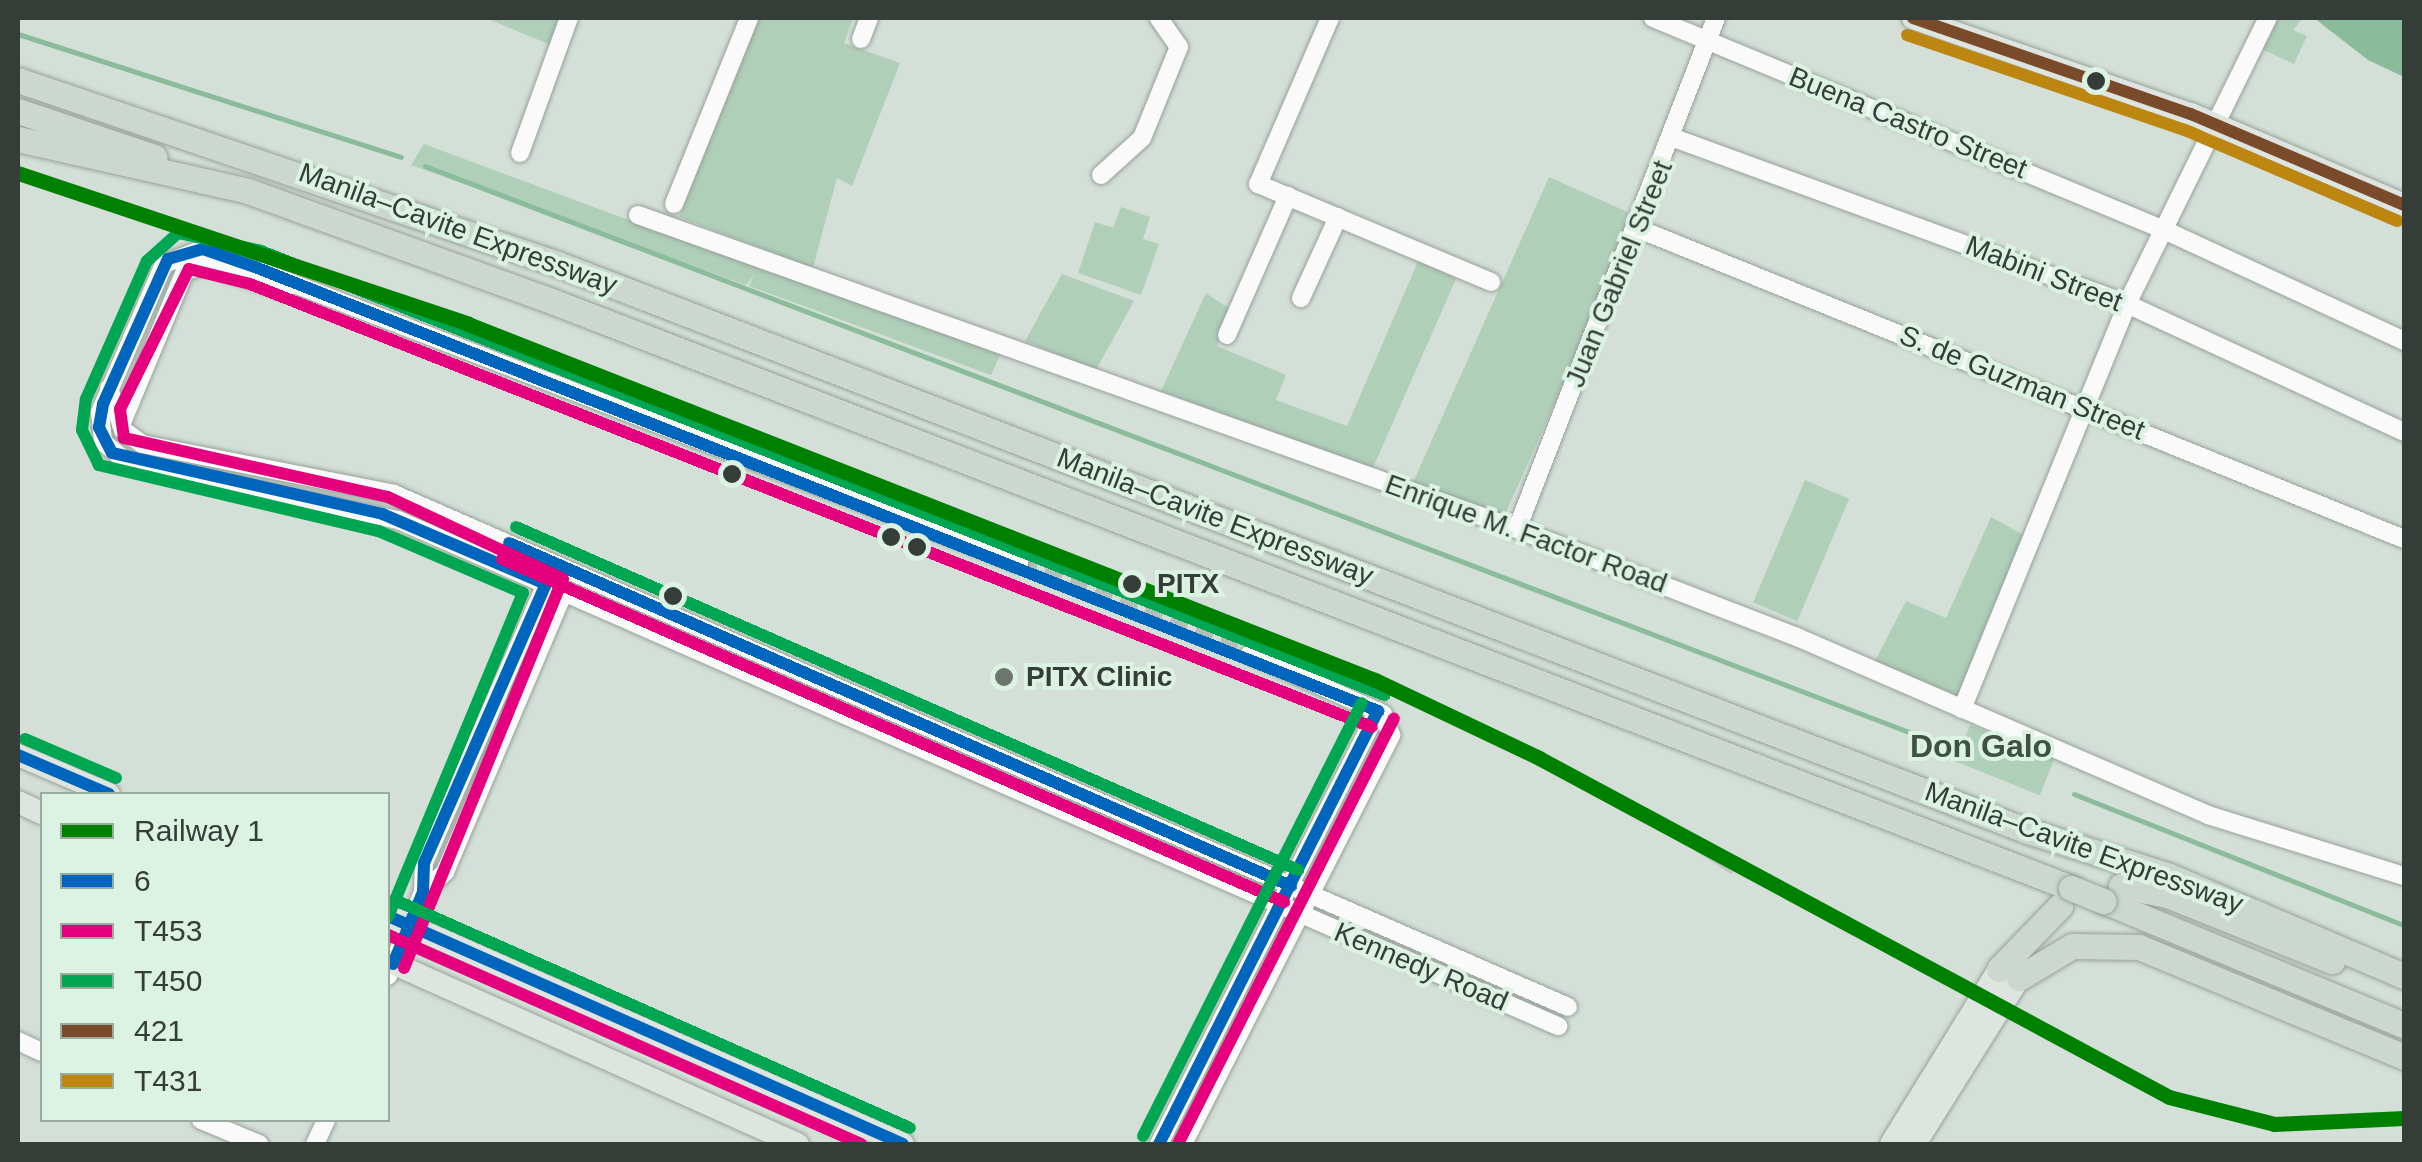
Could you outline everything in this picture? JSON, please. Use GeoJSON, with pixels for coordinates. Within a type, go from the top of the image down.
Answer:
{"type":"FeatureCollection","features":[{"type":"Feature","properties":{"kind":"highway","name":"Manila–Cavite Expressway"},"geometry":{"type":"LineString","coordinates":[[18,80],[626,289],[2003,821],[2167,874],[2404,976]]}},
{"type":"Feature","properties":{"kind":"highway"},"geometry":{"type":"LineString","coordinates":[[18,111],[248,191]]}},
{"type":"Feature","properties":{"kind":"highway","name":"Manila–Cavite Expressway"},"geometry":{"type":"LineString","coordinates":[[18,139],[248,191],[2065,897],[2113,894],[2404,1025]]}},
{"type":"Feature","properties":{"kind":"highway"},"geometry":{"type":"LineString","coordinates":[[2113,894],[2167,895],[2404,990]]}},
{"type":"Feature","properties":{"kind":"highway"},"geometry":{"type":"LineString","coordinates":[[2009,974],[2065,897]]}},
{"type":"Feature","properties":{"kind":"highway"},"geometry":{"type":"LineString","coordinates":[[2009,974],[2072,946],[2132,946],[2404,1057]]}},
{"type":"Feature","properties":{"kind":"main road"},"geometry":{"type":"LineString","coordinates":[[1914,18],[2210,122],[2404,205]]}},
{"type":"Feature","properties":{"kind":"main road"},"geometry":{"type":"LineString","coordinates":[[18,755],[104,792]]}},
{"type":"Feature","properties":{"kind":"main road"},"geometry":{"type":"LineString","coordinates":[[398,921],[903,1144]]}},
{"type":"Feature","properties":{"kind":"main road"},"geometry":{"type":"LineString","coordinates":[[390,967],[798,1144]]}},
{"type":"Feature","properties":{"kind":"main road"},"geometry":{"type":"LineString","coordinates":[[1891,1144],[2009,974]]}},
{"type":"Feature","properties":{"kind":"main road"},"geometry":{"type":"LineString","coordinates":[[1915,1144],[2009,974]]}},
{"type":"Feature","properties":{"kind":"street"},"geometry":{"type":"LineString","coordinates":[[520,153],[570,18]]}},
{"type":"Feature","properties":{"kind":"street"},"geometry":{"type":"LineString","coordinates":[[674,204],[749,18]]}},
{"type":"Feature","properties":{"kind":"street"},"geometry":{"type":"LineString","coordinates":[[861,38],[869,18]]}},
{"type":"Feature","properties":{"kind":"street"},"geometry":{"type":"LineString","coordinates":[[1101,175],[1142,138],[1179,47],[1160,18]]}},
{"type":"Feature","properties":{"kind":"street"},"geometry":{"type":"LineString","coordinates":[[1330,18],[1258,184],[1491,282]]}},
{"type":"Feature","properties":{"kind":"street","name":"Buena Castro Street"},"geometry":{"type":"LineString","coordinates":[[1653,18],[2162,228],[2404,342]]}},
{"type":"Feature","properties":{"kind":"street","name":"Juan Gabriel Street"},"geometry":{"type":"LineString","coordinates":[[1517,529],[1639,229],[1716,18]]}},
{"type":"Feature","properties":{"kind":"street"},"geometry":{"type":"LineString","coordinates":[[1962,709],[2126,304],[2210,122],[2268,18]]}},
{"type":"Feature","properties":{"kind":"street","name":"Mabini Street"},"geometry":{"type":"LineString","coordinates":[[1674,138],[2126,304],[2404,432]]}},
{"type":"Feature","properties":{"kind":"street"},"geometry":{"type":"LineString","coordinates":[[1227,336],[1288,196]]}},
{"type":"Feature","properties":{"kind":"street","name":"Enrique M. Factor Road"},"geometry":{"type":"LineString","coordinates":[[638,215],[1517,529],[2256,833],[2404,876]]}},
{"type":"Feature","properties":{"kind":"street"},"geometry":{"type":"LineString","coordinates":[[1301,298],[1338,218]]}},
{"type":"Feature","properties":{"kind":"street","name":"S. de Guzman Street"},"geometry":{"type":"LineString","coordinates":[[1639,229],[2404,538]]}},
{"type":"Feature","properties":{"kind":"street"},"geometry":{"type":"LineString","coordinates":[[121,425],[108,388],[164,264],[184,250],[256,267],[380,321],[1019,562]]}},
{"type":"Feature","properties":{"kind":"street"},"geometry":{"type":"LineString","coordinates":[[121,425],[178,282],[196,265],[380,321]]}},
{"type":"Feature","properties":{"kind":"street","name":"Kennedy Road"},"geometry":{"type":"LineString","coordinates":[[108,388],[100,436],[127,462],[366,509],[1558,1026]]}},
{"type":"Feature","properties":{"kind":"street","name":"Kennedy Road"},"geometry":{"type":"LineString","coordinates":[[121,425],[148,446],[394,494],[1568,1007]]}},
{"type":"Feature","properties":{"kind":"street"},"geometry":{"type":"LineString","coordinates":[[423,892],[424,862],[546,584]]}},
{"type":"Feature","properties":{"kind":"street"},"geometry":{"type":"LineString","coordinates":[[390,962],[398,921],[445,872],[564,592]]}},
{"type":"Feature","properties":{"kind":"street"},"geometry":{"type":"LineString","coordinates":[[1184,1144],[1303,916],[1309,895],[1391,735],[1378,711],[1250,654]]}},
{"type":"Feature","properties":{"kind":"street"},"geometry":{"type":"LineString","coordinates":[[1160,1144],[1378,711]]}},
{"type":"Feature","properties":{"kind":"street"},"geometry":{"type":"LineString","coordinates":[[921,750],[931,729]]}},
{"type":"Feature","properties":{"kind":"street"},"geometry":{"type":"LineString","coordinates":[[1090,823],[1099,803]]}},
{"type":"Feature","properties":{"kind":"street"},"geometry":{"type":"LineString","coordinates":[[206,1122],[260,1144]]}},
{"type":"Feature","properties":{"kind":"shaded area"},"geometry":{"type":"Polygon","coordinates":[[[486,18],[568,18],[558,48],[486,18]]]}},
{"type":"Feature","properties":{"kind":"shaded area"},"geometry":{"type":"Polygon","coordinates":[[[759,18],[853,18],[844,43],[900,63],[852,186],[837,178],[813,268],[679,217],[759,18]]]}},
{"type":"Feature","properties":{"kind":"shaded area"},"geometry":{"type":"Polygon","coordinates":[[[2276,18],[2303,18],[2293,30],[2307,36],[2294,64],[2257,47],[2276,18]]]}},
{"type":"Feature","properties":{"kind":"shaded area"},"geometry":{"type":"Polygon","coordinates":[[[2314,18],[2404,18],[2404,77],[2368,60],[2314,18]]]}},
{"type":"Feature","properties":{"kind":"shaded area"},"geometry":{"type":"Polygon","coordinates":[[[424,144],[758,268],[1004,347],[991,375],[749,286],[754,275],[746,285],[411,165],[424,144]]]}},
{"type":"Feature","properties":{"kind":"shaded area"},"geometry":{"type":"Polygon","coordinates":[[[1549,177],[1638,216],[1501,523],[1412,484],[1549,177]]]}},
{"type":"Feature","properties":{"kind":"shaded area"},"geometry":{"type":"Polygon","coordinates":[[[1121,207],[1150,217],[1143,239],[1159,244],[1141,295],[1078,273],[1095,222],[1113,228],[1121,207]]]}},
{"type":"Feature","properties":{"kind":"shaded area"},"geometry":{"type":"Polygon","coordinates":[[[1419,259],[1456,279],[1372,470],[1161,391],[1206,293],[1231,310],[1217,346],[1286,375],[1276,400],[1347,426],[1419,259]]]}},
{"type":"Feature","properties":{"kind":"shaded area"},"geometry":{"type":"Polygon","coordinates":[[[1062,274],[1134,301],[1096,370],[1025,341],[1062,274]]]}},
{"type":"Feature","properties":{"kind":"shaded area"},"geometry":{"type":"Polygon","coordinates":[[[1805,480],[1849,499],[1797,621],[1753,602],[1805,480]]]}},
{"type":"Feature","properties":{"kind":"shaded area"},"geometry":{"type":"Polygon","coordinates":[[[1991,517],[2029,538],[1960,701],[1874,663],[1906,601],[1946,618],[1991,517]]]}},
{"type":"Feature","properties":{"kind":"shaded area"},"geometry":{"type":"Polygon","coordinates":[[[1970,725],[2054,759],[2040,795],[1955,761],[1970,725]]]}},
{"type":"Feature","properties":{"kind":"waterway"},"geometry":{"type":"LineString","coordinates":[[18,34],[401,157]]}},
{"type":"Feature","properties":{"kind":"waterway"},"geometry":{"type":"LineString","coordinates":[[425,166],[1953,749]]}},
{"type":"Feature","properties":{"kind":"waterway"},"geometry":{"type":"LineString","coordinates":[[2074,794],[2404,925]]}},
{"type":"Feature","properties":{"kind":"tunnel"},"geometry":{"type":"LineString","coordinates":[[1019,563],[1250,654]]}},
{"type":"Feature","properties":{"kind":"tram line"},"geometry":{"type":"LineString","coordinates":[[1639,812],[1731,872]]}},
{"type":"Feature","properties":{"kind":"rail line","name":"1"},"geometry":{"type":"LineString","coordinates":[[18,173],[468,324],[1375,680],[1539,758],[2169,1097],[2274,1124],[2404,1118]]}},
{"type":"Feature","properties":{"kind":"transit line","name":"421"},"geometry":{"type":"LineString","coordinates":[[1913,18],[2191,114],[2404,205]]}},
{"type":"Feature","properties":{"kind":"transit line","name":"T431"},"geometry":{"type":"LineString","coordinates":[[1907,35],[2185,130],[2397,221]]}},
{"type":"Feature","properties":{"kind":"transit line","name":"T450"},"geometry":{"type":"LineString","coordinates":[[390,912],[523,593],[378,531],[99,465],[82,430],[86,399],[147,261],[178,233],[261,251],[1384,695]]}},
{"type":"Feature","properties":{"kind":"transit line","name":"6"},"geometry":{"type":"LineString","coordinates":[[546,584],[383,514],[112,453],[99,427],[103,404],[168,259],[203,249],[255,267],[1378,711]]}},
{"type":"Feature","properties":{"kind":"transit line","name":"T453"},"geometry":{"type":"LineString","coordinates":[[404,968],[563,579],[388,497],[124,438],[120,409],[189,269],[250,284],[1372,727]]}},
{"type":"Feature","properties":{"kind":"transit line","name":"T450"},"geometry":{"type":"LineString","coordinates":[[516,527],[1298,870]]}},
{"type":"Feature","properties":{"kind":"transit line","name":"6"},"geometry":{"type":"LineString","coordinates":[[509,543],[1291,886]]}},
{"type":"Feature","properties":{"kind":"transit line","name":"T453"},"geometry":{"type":"LineString","coordinates":[[502,559],[1284,902]]}},
{"type":"Feature","properties":{"kind":"transit line","name":"6"},"geometry":{"type":"LineString","coordinates":[[393,964],[423,892],[424,863],[546,584]]}},
{"type":"Feature","properties":{"kind":"transit line","name":"T450"},"geometry":{"type":"LineString","coordinates":[[1143,1136],[1362,703]]}},
{"type":"Feature","properties":{"kind":"transit line","name":"6"},"geometry":{"type":"LineString","coordinates":[[1159,1144],[1378,711]]}},
{"type":"Feature","properties":{"kind":"transit line","name":"T453"},"geometry":{"type":"LineString","coordinates":[[1178,1144],[1394,719]]}},
{"type":"Feature","properties":{"kind":"transit line","name":"T450"},"geometry":{"type":"LineString","coordinates":[[25,739],[116,778]]}},
{"type":"Feature","properties":{"kind":"transit line","name":"6"},"geometry":{"type":"LineString","coordinates":[[18,755],[104,792]]}},
{"type":"Feature","properties":{"kind":"transit line","name":"T450"},"geometry":{"type":"LineString","coordinates":[[395,900],[910,1128]]}},
{"type":"Feature","properties":{"kind":"transit line","name":"6"},"geometry":{"type":"LineString","coordinates":[[390,917],[903,1144]]}},
{"type":"Feature","properties":{"kind":"transit line","name":"T453"},"geometry":{"type":"LineString","coordinates":[[390,936],[861,1144]]}},
{"type":"Feature","properties":{"kind":"place","name":"PITX"},"geometry":{"type":"Point","coordinates":[1132,584]}},
{"type":"Feature","properties":{"kind":"place","name":"PITX Clinic"},"geometry":{"type":"Point","coordinates":[1004,677]}},
{"type":"Feature","properties":{"kind":"district","name":"Don Galo"},"geometry":{"type":"Point","coordinates":[1981,746]}}]}
